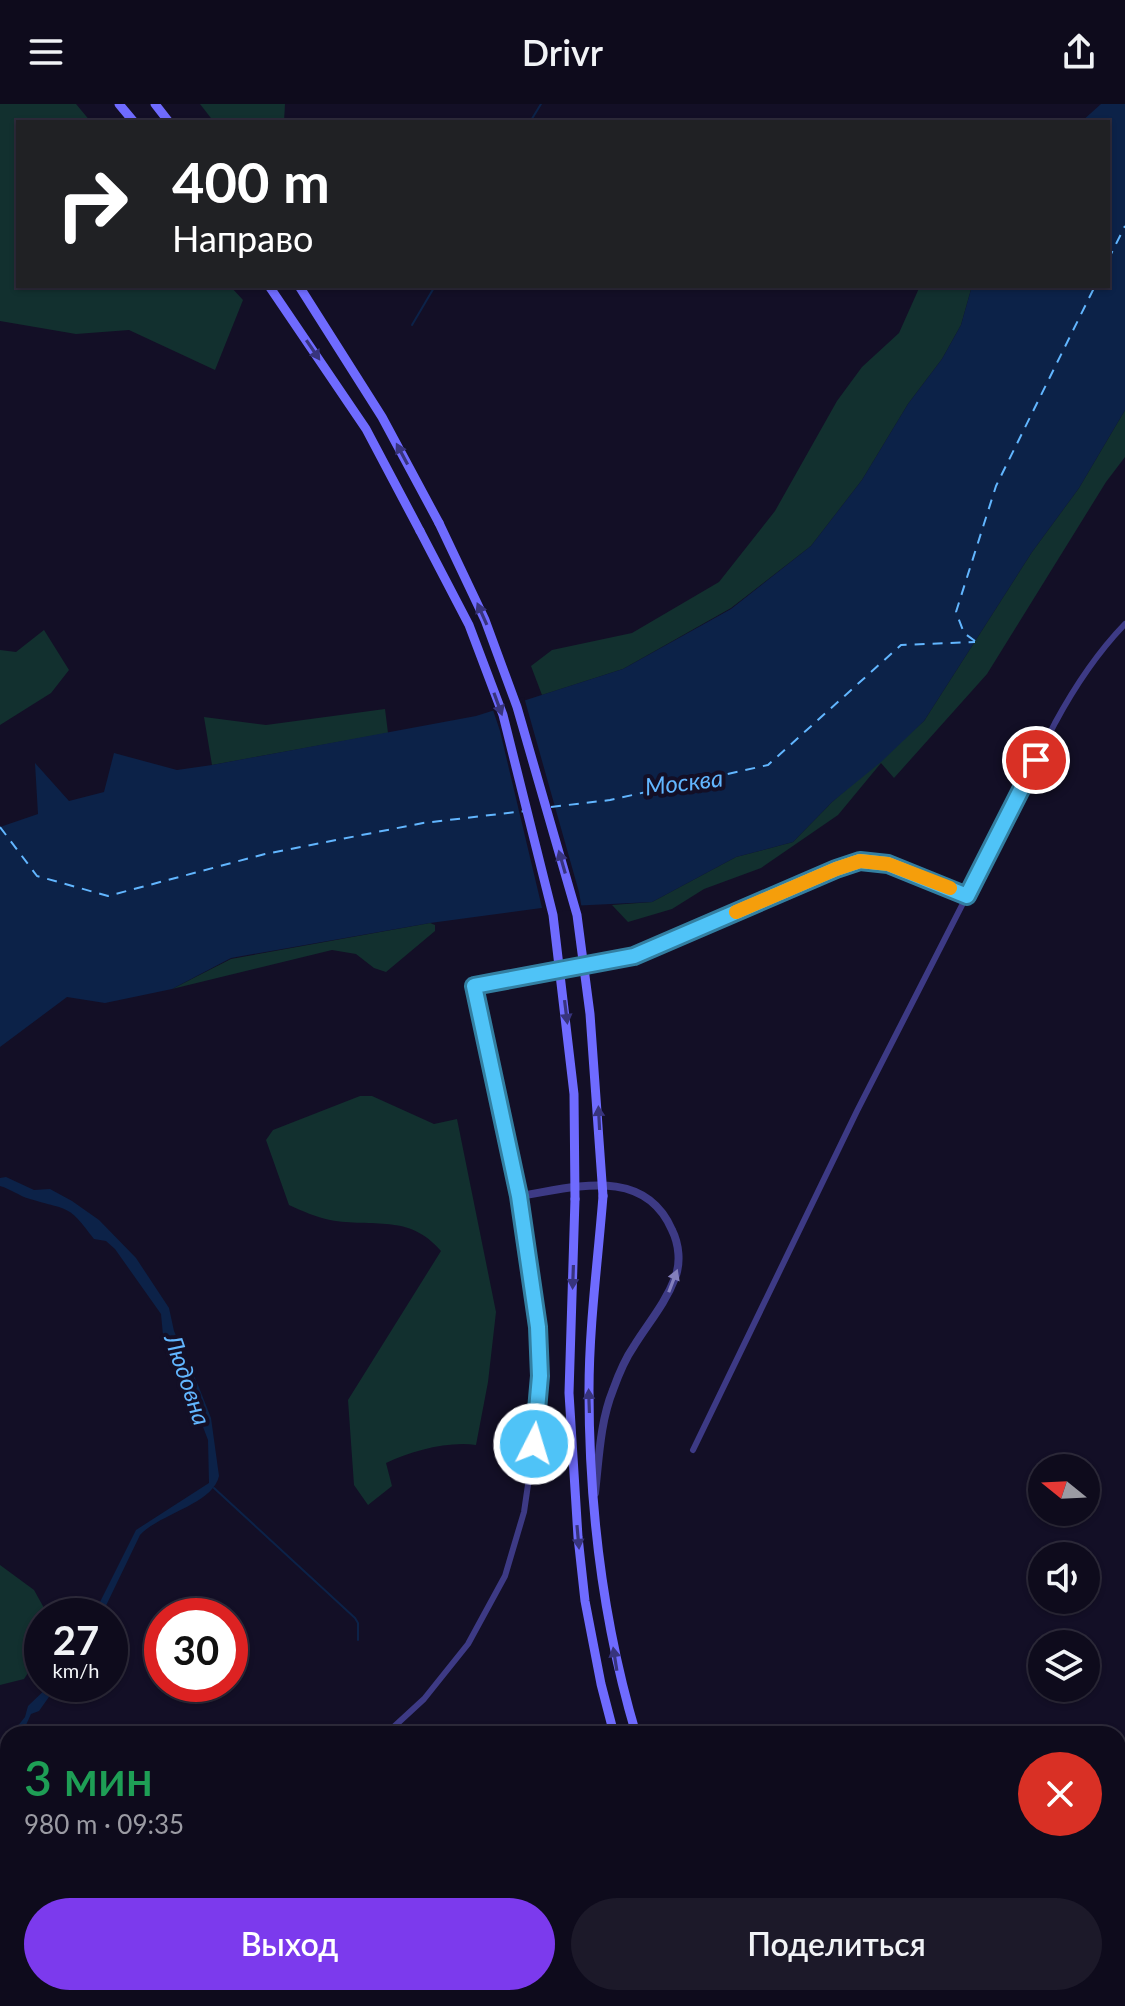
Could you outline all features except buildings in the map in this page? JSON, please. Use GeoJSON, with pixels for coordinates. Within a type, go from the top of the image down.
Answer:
{"type":"FeatureCollection","features":[{"type":"Feature","properties":{"kind":"main road"},"geometry":{"type":"LineString","coordinates":[[119,104],[132,120]]}},
{"type":"Feature","properties":{"kind":"main road"},"geometry":{"type":"LineString","coordinates":[[155,104],[167,120]]}},
{"type":"Feature","properties":{"kind":"main road"},"geometry":{"type":"LineString","coordinates":[[270,288],[366,429],[469,625],[503,715],[553,915],[574,1094],[575,1199],[569,1393],[578,1537],[585,1601],[612,1726]]}},
{"type":"Feature","properties":{"kind":"main road"},"geometry":{"type":"LineString","coordinates":[[300,288],[382,417],[439,523],[485,620],[517,707],[577,915],[590,1014],[603,1196],[589,1390],[596,1541],[618,1675],[634,1726]]}},
{"type":"Feature","properties":{"kind":"street"},"geometry":{"type":"LineString","coordinates":[[693,1450],[882,1061],[1079,679],[1125,624]]}},
{"type":"Feature","properties":{"kind":"street"},"geometry":{"type":"LineString","coordinates":[[395,1726],[424,1699],[468,1644],[505,1576],[524,1512],[540,1376],[538,1327],[519,1196],[474,986],[634,956],[860,861],[888,864],[967,896]]}},
{"type":"Feature","properties":{"kind":"street"},"geometry":{"type":"LineString","coordinates":[[519,1196],[595,1185],[623,1187],[641,1194],[656,1205],[675,1237],[677,1274],[662,1309],[632,1347],[612,1393],[602,1434],[594,1503]]}},
{"type":"Feature","properties":{"kind":"green space"},"geometry":{"type":"Polygon","coordinates":[[[0,104],[76,104],[89,120],[16,120],[16,288],[232,288],[243,300],[215,370],[129,330],[76,334],[0,321],[0,104]]]}},
{"type":"Feature","properties":{"kind":"green space"},"geometry":{"type":"Polygon","coordinates":[[[200,104],[285,104],[284,120],[212,120],[200,104]]]}},
{"type":"Feature","properties":{"kind":"green space"},"geometry":{"type":"Polygon","coordinates":[[[919,288],[971,288],[961,325],[942,359],[908,404],[862,480],[811,546],[731,608],[623,669],[542,695],[531,666],[552,650],[632,633],[719,582],[775,511],[837,401],[862,367],[899,333],[919,288]]]}},
{"type":"Feature","properties":{"kind":"green space"},"geometry":{"type":"Polygon","coordinates":[[[1125,410],[1125,457],[1106,482],[987,674],[894,778],[881,763],[838,815],[761,868],[704,889],[672,909],[628,922],[612,905],[652,902],[736,857],[793,842],[832,802],[924,721],[1032,552],[1079,488],[1125,410]]]}},
{"type":"Feature","properties":{"kind":"green space"},"geometry":{"type":"Polygon","coordinates":[[[44,630],[69,670],[51,693],[0,725],[0,650],[16,652],[44,630]]]}},
{"type":"Feature","properties":{"kind":"green space"},"geometry":{"type":"Polygon","coordinates":[[[385,709],[388,733],[212,765],[204,717],[266,725],[385,709]]]}},
{"type":"Feature","properties":{"kind":"green space"},"geometry":{"type":"Polygon","coordinates":[[[430,923],[435,925],[435,931],[386,972],[374,968],[356,954],[332,950],[172,989],[231,959],[430,923]]]}},
{"type":"Feature","properties":{"kind":"green space"},"geometry":{"type":"Polygon","coordinates":[[[360,1096],[372,1096],[434,1124],[457,1119],[496,1312],[488,1382],[476,1445],[454,1444],[430,1448],[386,1463],[392,1486],[368,1505],[354,1485],[348,1400],[441,1251],[429,1239],[403,1227],[330,1220],[289,1205],[266,1140],[273,1130],[360,1096]]]}},
{"type":"Feature","properties":{"kind":"green space"},"geometry":{"type":"Polygon","coordinates":[[[0,1565],[34,1590],[38,1598],[24,1598],[24,1679],[0,1685],[0,1565]]]}},
{"type":"Feature","properties":{"kind":"water","name":"Москва"},"geometry":{"type":"Polygon","coordinates":[[[1101,104],[1125,104],[1125,410],[1079,488],[1032,552],[924,721],[832,802],[793,842],[736,857],[652,902],[549,907],[430,923],[231,958],[172,989],[105,1003],[67,997],[0,1047],[0,827],[38,814],[35,763],[69,801],[104,792],[114,753],[177,770],[476,716],[623,669],[731,609],[811,546],[862,480],[908,404],[942,359],[961,325],[971,288],[1110,288],[1110,120],[1083,120],[1101,104]]]}},
{"type":"Feature","properties":{"kind":"water","name":"Людовна"},"geometry":{"type":"Polygon","coordinates":[[[6,1177],[34,1190],[50,1189],[72,1201],[99,1220],[136,1258],[169,1308],[174,1331],[211,1418],[219,1476],[215,1486],[140,1535],[110,1598],[102,1598],[136,1530],[209,1483],[208,1440],[175,1353],[163,1335],[161,1314],[115,1249],[106,1241],[94,1239],[67,1210],[26,1198],[0,1186],[0,1178],[6,1177]]]}},
{"type":"Feature","properties":{"kind":"water"},"geometry":{"type":"Polygon","coordinates":[[[32,1702],[45,1702],[39,1711],[31,1714],[26,1725],[18,1726],[32,1702]]]}},
{"type":"Feature","properties":{"kind":"pier"},"geometry":{"type":"Polygon","coordinates":[[[524,697],[582,910],[543,912],[492,707],[524,697]]]}},
{"type":"Feature","properties":{"kind":"waterway"},"geometry":{"type":"LineString","coordinates":[[531,120],[541,104]]}},
{"type":"Feature","properties":{"kind":"waterway"},"geometry":{"type":"LineString","coordinates":[[412,325],[434,288]]}},
{"type":"Feature","properties":{"kind":"waterway"},"geometry":{"type":"LineString","coordinates":[[214,1488],[355,1618],[358,1640]]}},
{"type":"Feature","properties":{"kind":"ferry route"},"geometry":{"type":"LineString","coordinates":[[1110,256],[1125,226]]}},
{"type":"Feature","properties":{"kind":"ferry route"},"geometry":{"type":"LineString","coordinates":[[975,641],[964,633],[956,612],[996,486],[1094,288]]}},
{"type":"Feature","properties":{"kind":"ferry route"},"geometry":{"type":"LineString","coordinates":[[551,807],[610,800],[768,765],[901,645],[975,642]]}},
{"type":"Feature","properties":{"kind":"ferry route"},"geometry":{"type":"LineString","coordinates":[[0,827],[37,876],[108,896],[265,854],[423,823],[525,811]]}},
{"type":"Feature","properties":{"kind":"slow traffic"},"geometry":{"type":"LineString","coordinates":[[736,912],[860,861],[888,864],[950,888]]}},
{"type":"Feature","properties":{"kind":"route"},"geometry":{"type":"LineString","coordinates":[[534,1444],[540,1376],[538,1327],[519,1196],[474,986],[634,956],[860,861],[888,864],[967,896],[1036,760]]}}]}
